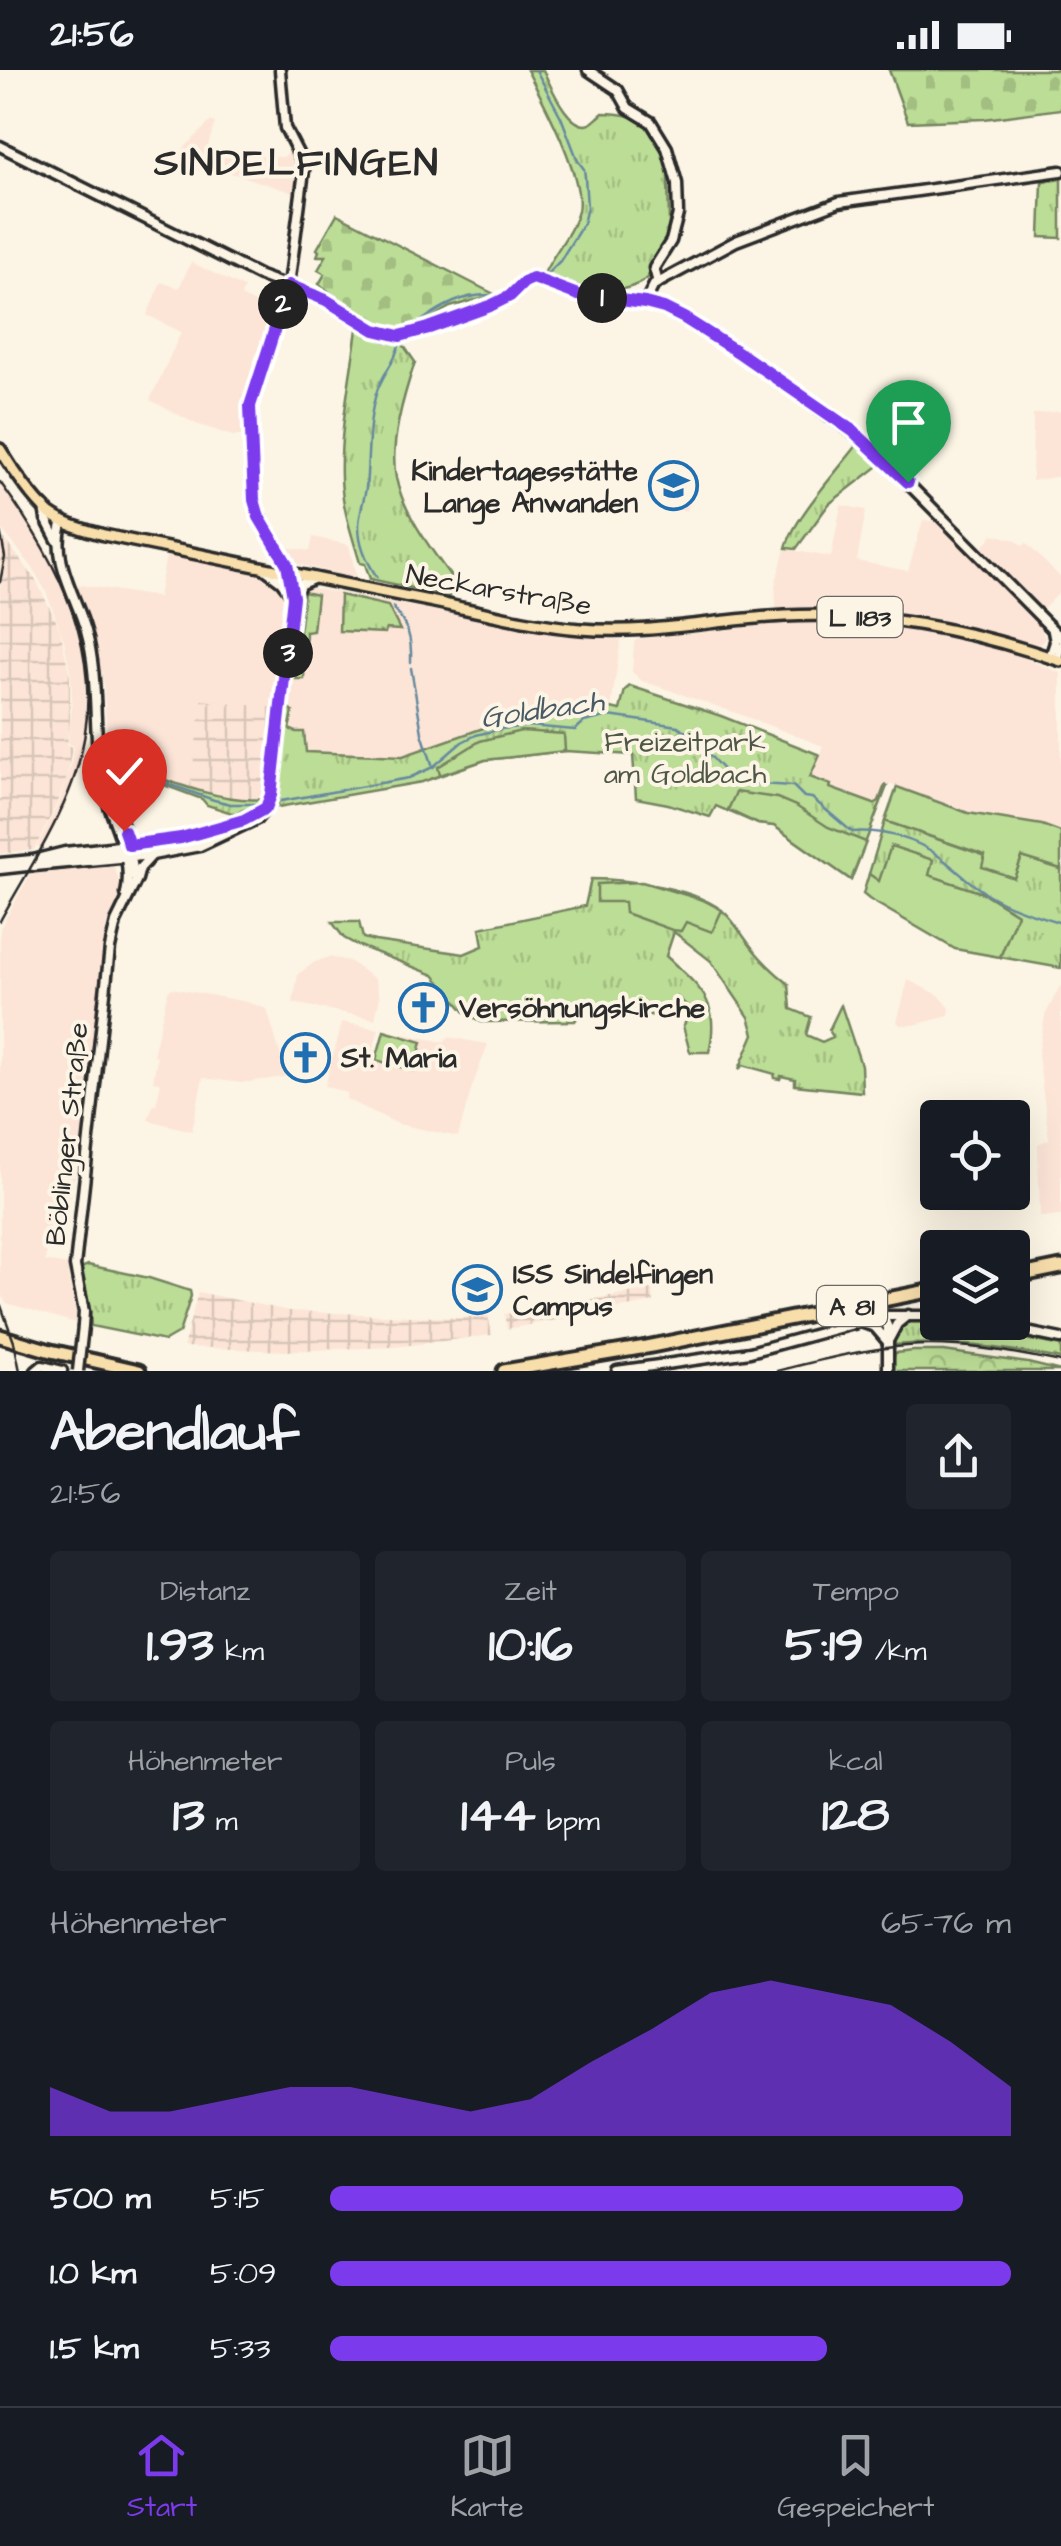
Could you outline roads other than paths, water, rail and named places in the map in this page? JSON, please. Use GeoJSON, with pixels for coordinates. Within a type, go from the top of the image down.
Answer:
{"type":"FeatureCollection","features":[{"type":"Feature","properties":{"kind":"highway"},"geometry":{"type":"LineString","coordinates":[[1030,1276],[1061,1270]]}},
{"type":"Feature","properties":{"kind":"highway","name":"A 81"},"geometry":{"type":"LineString","coordinates":[[504,1371],[920,1295]]}},
{"type":"Feature","properties":{"kind":"highway","name":"A 81"},"geometry":{"type":"LineString","coordinates":[[540,1371],[920,1296]]}},
{"type":"Feature","properties":{"kind":"highway"},"geometry":{"type":"LineString","coordinates":[[0,1338],[71,1362],[117,1371]]}},
{"type":"Feature","properties":{"kind":"highway"},"geometry":{"type":"LineString","coordinates":[[0,1338],[139,1371]]}},
{"type":"Feature","properties":{"kind":"main road"},"geometry":{"type":"LineString","coordinates":[[35,862],[145,851],[225,833],[257,820],[272,791],[293,597],[289,572],[254,500],[250,406],[289,285],[304,165],[285,128],[280,70]]}},
{"type":"Feature","properties":{"kind":"main road"},"geometry":{"type":"LineString","coordinates":[[588,70],[621,92],[628,108],[646,118],[664,140],[678,196],[670,244],[656,264],[654,275],[658,283]]}},
{"type":"Feature","properties":{"kind":"main road"},"geometry":{"type":"LineString","coordinates":[[0,146],[260,276],[326,300],[379,332],[394,336],[408,335],[498,303],[530,278],[578,295],[645,303],[670,311],[855,433],[1061,638]]}},
{"type":"Feature","properties":{"kind":"main road"},"geometry":{"type":"LineString","coordinates":[[645,303],[650,289],[658,283],[747,236],[839,202],[1061,172]]}},
{"type":"Feature","properties":{"kind":"main road","name":"L 1183"},"geometry":{"type":"LineString","coordinates":[[0,449],[44,507],[63,521]]}},
{"type":"Feature","properties":{"kind":"main road"},"geometry":{"type":"LineString","coordinates":[[44,507],[58,543]]}},
{"type":"Feature","properties":{"kind":"main road"},"geometry":{"type":"LineString","coordinates":[[63,521],[59,553],[91,650],[103,788],[125,851]]}},
{"type":"Feature","properties":{"kind":"main road","name":"Neckarstraße"},"geometry":{"type":"LineString","coordinates":[[63,521],[104,534],[575,629],[636,630],[760,617],[840,615],[937,628],[1013,645],[1056,660]]}},
{"type":"Feature","properties":{"kind":"main road"},"geometry":{"type":"LineString","coordinates":[[280,553],[278,560],[264,566],[293,597]]}},
{"type":"Feature","properties":{"kind":"main road"},"geometry":{"type":"LineString","coordinates":[[293,597],[301,584],[315,578]]}},
{"type":"Feature","properties":{"kind":"main road"},"geometry":{"type":"LineString","coordinates":[[1051,627],[1056,660]]}},
{"type":"Feature","properties":{"kind":"main road"},"geometry":{"type":"LineString","coordinates":[[1056,660],[1061,646]]}},
{"type":"Feature","properties":{"kind":"main road"},"geometry":{"type":"LineString","coordinates":[[97,735],[134,885]]}},
{"type":"Feature","properties":{"kind":"main road"},"geometry":{"type":"LineString","coordinates":[[225,833],[266,808]]}},
{"type":"Feature","properties":{"kind":"main road"},"geometry":{"type":"LineString","coordinates":[[145,851],[244,820]]}},
{"type":"Feature","properties":{"kind":"main road"},"geometry":{"type":"LineString","coordinates":[[107,848],[114,836],[115,823]]}},
{"type":"Feature","properties":{"kind":"main road"},"geometry":{"type":"LineString","coordinates":[[35,862],[59,854],[107,848],[125,851]]}},
{"type":"Feature","properties":{"kind":"main road"},"geometry":{"type":"LineString","coordinates":[[0,866],[125,851]]}},
{"type":"Feature","properties":{"kind":"main road","name":"Böblinger Straße"},"geometry":{"type":"LineString","coordinates":[[124,903],[128,878],[125,851]]}},
{"type":"Feature","properties":{"kind":"main road","name":"Böblinger Straße"},"geometry":{"type":"LineString","coordinates":[[78,1371],[84,1312],[75,1260],[110,948],[113,930],[145,851]]}},
{"type":"Feature","properties":{"kind":"main road"},"geometry":{"type":"LineString","coordinates":[[886,1339],[908,1314]]}},
{"type":"Feature","properties":{"kind":"main road"},"geometry":{"type":"LineString","coordinates":[[617,1371],[750,1352],[884,1316],[920,1315]]}},
{"type":"Feature","properties":{"kind":"main road"},"geometry":{"type":"LineString","coordinates":[[884,1316],[888,1371]]}},
{"type":"Feature","properties":{"kind":"main road"},"geometry":{"type":"LineString","coordinates":[[859,1322],[875,1327],[886,1339]]}},
{"type":"Feature","properties":{"kind":"main road"},"geometry":{"type":"LineString","coordinates":[[1030,1333],[1061,1339]]}},
{"type":"Feature","properties":{"kind":"waterway"},"geometry":{"type":"LineString","coordinates":[[536,70],[584,169],[587,207],[583,224],[547,274]]}},
{"type":"Feature","properties":{"kind":"waterway"},"geometry":{"type":"LineString","coordinates":[[412,328],[454,302],[476,296],[501,296]]}},
{"type":"Feature","properties":{"kind":"waterway"},"geometry":{"type":"LineString","coordinates":[[377,577],[362,547],[359,521],[373,405],[399,345]]}},
{"type":"Feature","properties":{"kind":"waterway"},"geometry":{"type":"LineString","coordinates":[[393,607],[408,633],[411,662]]}},
{"type":"Feature","properties":{"kind":"waterway"},"geometry":{"type":"LineString","coordinates":[[411,668],[422,733],[433,767]]}},
{"type":"Feature","properties":{"kind":"waterway","name":"Goldbach"},"geometry":{"type":"LineString","coordinates":[[281,801],[409,778],[433,767],[462,742],[501,729],[529,726],[575,730],[584,722],[609,716],[678,726],[741,783],[793,786],[852,832],[910,840],[940,857],[989,895],[1061,923]]}},
{"type":"Feature","properties":{"kind":"waterway","name":"Goldbach"},"geometry":{"type":"LineString","coordinates":[[111,764],[214,800],[258,804]]}},
{"type":"Feature","properties":{"kind":"railway"},"geometry":{"type":"LineString","coordinates":[[0,482],[25,518],[64,591],[86,669],[87,710],[82,751],[68,794],[0,921]]}},
{"type":"Feature","properties":{"kind":"railway"},"geometry":{"type":"LineString","coordinates":[[0,530],[5,557],[0,582]]}},
{"type":"Feature","properties":{"kind":"railway"},"geometry":{"type":"LineString","coordinates":[[0,1303],[20,1371]]}},
{"type":"Feature","properties":{"kind":"railway"},"geometry":{"type":"LineString","coordinates":[[777,1371],[858,1352],[926,1345],[984,1349],[1061,1362]]}},
{"type":"Feature","properties":{"kind":"place","name":"Kindertagesstätte Lange Anwanden"},"geometry":{"type":"Point","coordinates":[673,486]}},
{"type":"Feature","properties":{"kind":"place","name":"Versöhnungskirche"},"geometry":{"type":"Point","coordinates":[424,1007]}},
{"type":"Feature","properties":{"kind":"place","name":"St. Maria"},"geometry":{"type":"Point","coordinates":[306,1057]}},
{"type":"Feature","properties":{"kind":"place","name":"ISS Sindelfingen Campus"},"geometry":{"type":"Point","coordinates":[478,1289]}},
{"type":"Feature","properties":{"kind":"district","name":"SINDELFINGEN"},"geometry":{"type":"Point","coordinates":[297,162]}},
{"type":"Feature","properties":{"kind":"park label","name":"Freizeitpark am Goldbach"},"geometry":{"type":"Point","coordinates":[685,757]}}]}
